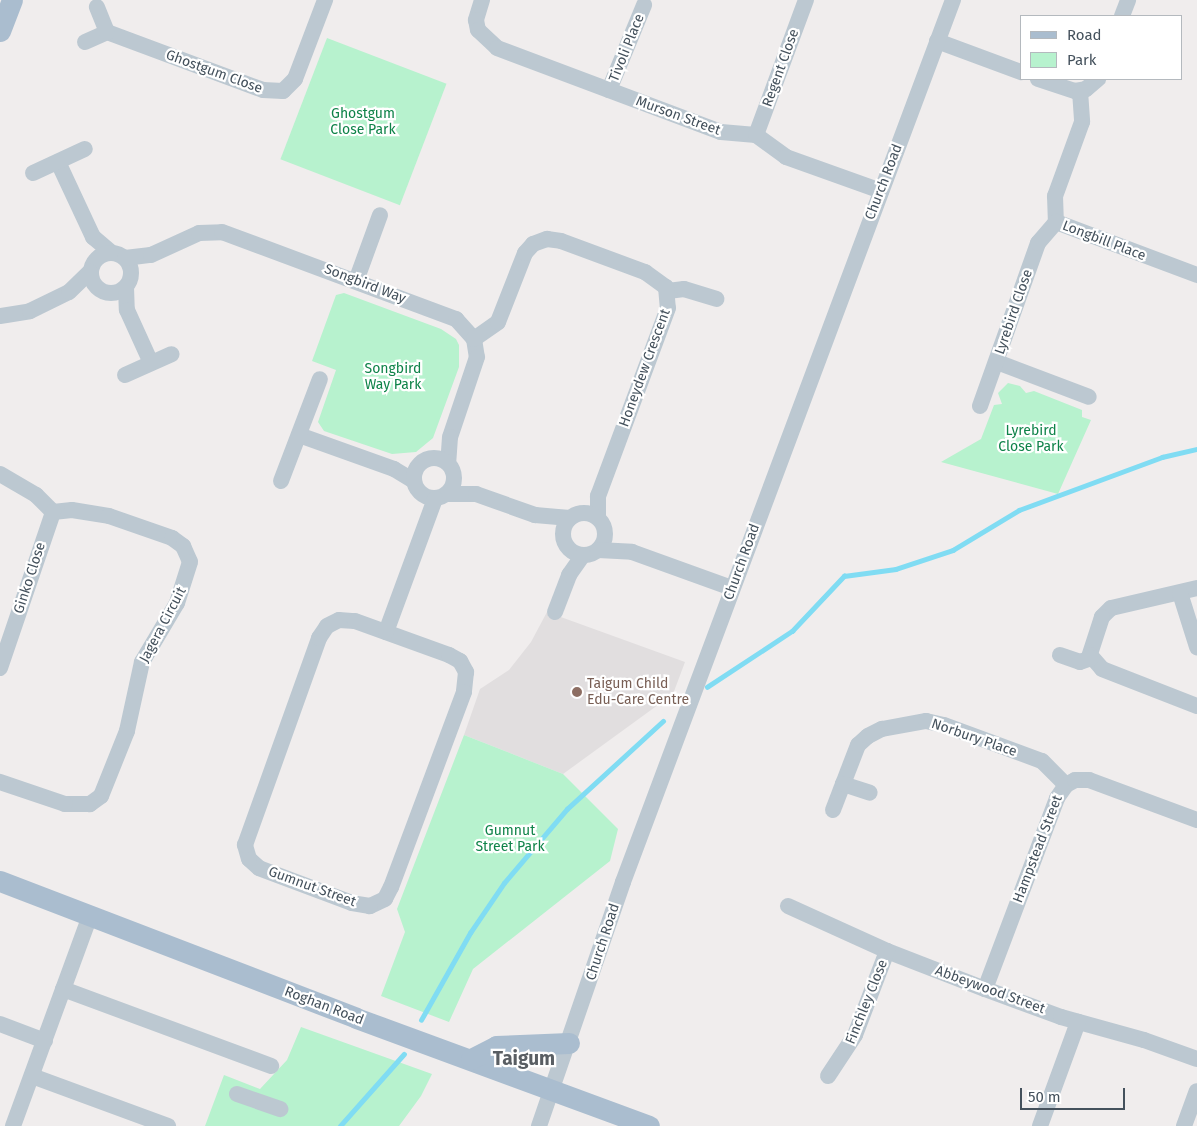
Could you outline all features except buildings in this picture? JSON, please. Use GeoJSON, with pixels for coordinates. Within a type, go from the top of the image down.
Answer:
{"type":"FeatureCollection","features":[{"type":"Feature","properties":{"kind":"main road"},"geometry":{"type":"LineString","coordinates":[[0,31],[7,6]]}},
{"type":"Feature","properties":{"kind":"main road","name":"Roghan Road"},"geometry":{"type":"LineString","coordinates":[[0,881],[650,1126]]}},
{"type":"Feature","properties":{"kind":"main road"},"geometry":{"type":"LineString","coordinates":[[471,1059],[496,1046],[569,1043]]}},
{"type":"Feature","properties":{"kind":"street","name":"Ghostgum Close"},"geometry":{"type":"LineString","coordinates":[[107,32],[263,90],[277,92],[288,89],[295,79],[325,0]]}},
{"type":"Feature","properties":{"kind":"street","name":"Murson Street"},"geometry":{"type":"LineString","coordinates":[[482,0],[476,20],[478,30],[484,40],[497,48],[721,132],[756,135]]}},
{"type":"Feature","properties":{"kind":"street","name":"Regent Close"},"geometry":{"type":"LineString","coordinates":[[756,135],[806,0]]}},
{"type":"Feature","properties":{"kind":"street","name":"Church Road"},"geometry":{"type":"LineString","coordinates":[[539,1126],[623,882],[953,0]]}},
{"type":"Feature","properties":{"kind":"street"},"geometry":{"type":"LineString","coordinates":[[1122,15],[1128,0]]}},
{"type":"Feature","properties":{"kind":"street","name":"Tivoli Place"},"geometry":{"type":"LineString","coordinates":[[609,90],[647,2]]}},
{"type":"Feature","properties":{"kind":"street"},"geometry":{"type":"LineString","coordinates":[[85,42],[107,32],[97,7]]}},
{"type":"Feature","properties":{"kind":"street"},"geometry":{"type":"LineString","coordinates":[[937,41],[1020,72]]}},
{"type":"Feature","properties":{"kind":"street"},"geometry":{"type":"LineString","coordinates":[[1042,80],[1080,90],[1096,80]]}},
{"type":"Feature","properties":{"kind":"street","name":"Longbill Place"},"geometry":{"type":"LineString","coordinates":[[1080,90],[1082,122],[1055,196],[1056,222],[1197,275]]}},
{"type":"Feature","properties":{"kind":"street"},"geometry":{"type":"LineString","coordinates":[[756,135],[786,156],[881,192]]}},
{"type":"Feature","properties":{"kind":"street"},"geometry":{"type":"LineString","coordinates":[[33,173],[85,149]]}},
{"type":"Feature","properties":{"kind":"street"},"geometry":{"type":"LineString","coordinates":[[58,162],[105,260],[128,280]]}},
{"type":"Feature","properties":{"kind":"street"},"geometry":{"type":"LineString","coordinates":[[356,281],[380,215]]}},
{"type":"Feature","properties":{"kind":"street","name":"Lyrebird Close"},"geometry":{"type":"LineString","coordinates":[[980,406],[1038,243],[1056,222]]}},
{"type":"Feature","properties":{"kind":"street","name":"Songbird Way"},"geometry":{"type":"LineString","coordinates":[[105,260],[151,255],[199,233],[214,230],[456,319],[474,339]]}},
{"type":"Feature","properties":{"kind":"street","name":"Honeydew Crescent"},"geometry":{"type":"LineString","coordinates":[[474,339],[498,322],[524,253],[533,244],[547,239],[561,241],[654,276],[668,291],[668,308],[589,520]]}},
{"type":"Feature","properties":{"kind":"street","name":"Songbird Way"},"geometry":{"type":"LineString","coordinates":[[128,280],[151,255]]}},
{"type":"Feature","properties":{"kind":"street"},"geometry":{"type":"LineString","coordinates":[[103,291],[105,260]]}},
{"type":"Feature","properties":{"kind":"street"},"geometry":{"type":"LineString","coordinates":[[0,316],[20,315],[69,292],[105,260]]}},
{"type":"Feature","properties":{"kind":"street"},"geometry":{"type":"LineString","coordinates":[[69,292],[103,291],[128,280]]}},
{"type":"Feature","properties":{"kind":"street"},"geometry":{"type":"LineString","coordinates":[[128,280],[127,310],[151,363]]}},
{"type":"Feature","properties":{"kind":"street"},"geometry":{"type":"LineString","coordinates":[[668,291],[684,289],[716,299]]}},
{"type":"Feature","properties":{"kind":"street"},"geometry":{"type":"LineString","coordinates":[[103,291],[127,310]]}},
{"type":"Feature","properties":{"kind":"street"},"geometry":{"type":"LineString","coordinates":[[386,632],[425,518],[436,497],[446,466],[450,437],[476,364],[474,339]]}},
{"type":"Feature","properties":{"kind":"street"},"geometry":{"type":"LineString","coordinates":[[125,375],[172,354]]}},
{"type":"Feature","properties":{"kind":"street"},"geometry":{"type":"LineString","coordinates":[[997,362],[1088,397]]}},
{"type":"Feature","properties":{"kind":"street"},"geometry":{"type":"LineString","coordinates":[[282,482],[320,379]]}},
{"type":"Feature","properties":{"kind":"street"},"geometry":{"type":"LineString","coordinates":[[299,435],[394,469],[415,474],[436,497]]}},
{"type":"Feature","properties":{"kind":"street"},"geometry":{"type":"LineString","coordinates":[[415,474],[425,460],[446,466],[476,494],[535,516],[584,552],[632,552]]}},
{"type":"Feature","properties":{"kind":"street"},"geometry":{"type":"LineString","coordinates":[[0,474],[36,495],[53,512]]}},
{"type":"Feature","properties":{"kind":"street"},"geometry":{"type":"LineString","coordinates":[[436,497],[476,494]]}},
{"type":"Feature","properties":{"kind":"street","name":"Jagera Circuit"},"geometry":{"type":"LineString","coordinates":[[0,782],[65,804],[90,804],[102,796],[127,731],[142,662],[177,603],[190,567],[187,551],[172,538],[109,516],[72,510],[53,512]]}},
{"type":"Feature","properties":{"kind":"street","name":"Ginko Close"},"geometry":{"type":"LineString","coordinates":[[0,668],[4,643],[53,512]]}},
{"type":"Feature","properties":{"kind":"street"},"geometry":{"type":"LineString","coordinates":[[535,516],[589,520],[632,552],[732,588]]}},
{"type":"Feature","properties":{"kind":"street"},"geometry":{"type":"LineString","coordinates":[[562,535],[589,520]]}},
{"type":"Feature","properties":{"kind":"street"},"geometry":{"type":"LineString","coordinates":[[555,612],[569,575],[584,552],[589,520]]}},
{"type":"Feature","properties":{"kind":"street"},"geometry":{"type":"LineString","coordinates":[[1197,588],[1111,608],[1102,617],[1090,650],[1091,658],[1096,665],[1111,673],[1197,706]]}},
{"type":"Feature","properties":{"kind":"street"},"geometry":{"type":"LineString","coordinates":[[1180,593],[1197,647]]}},
{"type":"Feature","properties":{"kind":"street","name":"Gumnut Street"},"geometry":{"type":"LineString","coordinates":[[348,619],[386,632],[455,657],[464,667],[467,678],[388,894],[380,902],[365,906],[259,868],[249,859],[245,845],[323,631],[332,622],[348,619]]}},
{"type":"Feature","properties":{"kind":"street"},"geometry":{"type":"LineString","coordinates":[[1060,655],[1080,662],[1091,658]]}},
{"type":"Feature","properties":{"kind":"street","name":"Norbury Place"},"geometry":{"type":"LineString","coordinates":[[833,810],[858,745],[868,736],[882,729],[926,721],[944,725],[1042,762],[1066,785]]}},
{"type":"Feature","properties":{"kind":"street","name":"Hampstead Street"},"geometry":{"type":"LineString","coordinates":[[985,989],[1057,798],[1066,785],[1075,780],[1089,780],[1197,820]]}},
{"type":"Feature","properties":{"kind":"street"},"geometry":{"type":"LineString","coordinates":[[843,784],[870,793]]}},
{"type":"Feature","properties":{"kind":"street","name":"Abbeywood Street"},"geometry":{"type":"LineString","coordinates":[[788,906],[887,951],[985,989],[1078,1022],[1144,1040],[1197,1059]]}},
{"type":"Feature","properties":{"kind":"street"},"geometry":{"type":"LineString","coordinates":[[13,1126],[90,916]]}},
{"type":"Feature","properties":{"kind":"street","name":"Finchley Close"},"geometry":{"type":"LineString","coordinates":[[828,1076],[855,1035],[887,951]]}},
{"type":"Feature","properties":{"kind":"street"},"geometry":{"type":"LineString","coordinates":[[63,990],[271,1066]]}},
{"type":"Feature","properties":{"kind":"street"},"geometry":{"type":"LineString","coordinates":[[1040,1126],[1078,1022]]}},
{"type":"Feature","properties":{"kind":"street"},"geometry":{"type":"LineString","coordinates":[[0,1024],[45,1040]]}},
{"type":"Feature","properties":{"kind":"street"},"geometry":{"type":"LineString","coordinates":[[32,1076],[168,1126]]}},
{"type":"Feature","properties":{"kind":"street"},"geometry":{"type":"LineString","coordinates":[[1184,1126],[1197,1091]]}},
{"type":"Feature","properties":{"kind":"street"},"geometry":{"type":"LineString","coordinates":[[237,1094],[280,1109]]}},
{"type":"Feature","properties":{"kind":"street"},"geometry":{"type":"LineString","coordinates":[[0,1124],[6,1126]]}},
{"type":"Feature","properties":{"kind":"shaded area","name":"Taigum Child Edu-Care Centre"},"geometry":{"type":"Polygon","coordinates":[[[547,612],[685,662],[673,694],[563,774],[464,735],[480,689],[509,670],[531,642],[547,612]]]}},
{"type":"Feature","properties":{"kind":"green space","name":"Ghostgum Close Park"},"geometry":{"type":"Polygon","coordinates":[[[327,38],[446,84],[400,205],[280,159],[327,38]]]}},
{"type":"Feature","properties":{"kind":"green space","name":"Songbird Way Park"},"geometry":{"type":"Polygon","coordinates":[[[344,293],[441,329],[456,339],[459,345],[459,367],[433,438],[416,452],[392,454],[324,431],[318,422],[336,370],[312,361],[336,295],[344,293]]]}},
{"type":"Feature","properties":{"kind":"green space","name":"Lyrebird Close Park"},"geometry":{"type":"Polygon","coordinates":[[[1008,383],[1020,386],[1026,393],[1034,391],[1082,410],[1082,417],[1091,420],[1058,494],[941,462],[981,439],[994,405],[1002,404],[998,393],[1008,383]]]}},
{"type":"Feature","properties":{"kind":"green space","name":"Gumnut Street Park"},"geometry":{"type":"Polygon","coordinates":[[[464,735],[563,774],[618,829],[610,861],[473,969],[449,1022],[381,996],[405,932],[397,909],[464,735]]]}},
{"type":"Feature","properties":{"kind":"green space"},"geometry":{"type":"Polygon","coordinates":[[[301,1027],[432,1074],[421,1096],[399,1126],[205,1126],[224,1075],[260,1089],[287,1060],[301,1027]]]}},
{"type":"Feature","properties":{"kind":"waterway"},"geometry":{"type":"LineString","coordinates":[[707,687],[792,631],[844,576],[896,569],[953,550],[1019,510],[1162,457],[1197,449]]}},
{"type":"Feature","properties":{"kind":"waterway"},"geometry":{"type":"LineString","coordinates":[[421,1020],[470,933],[504,883],[567,809],[663,721]]}},
{"type":"Feature","properties":{"kind":"waterway"},"geometry":{"type":"LineString","coordinates":[[340,1126],[404,1054]]}},
{"type":"Feature","properties":{"kind":"place","name":"Taigum Child Edu-Care Centre"},"geometry":{"type":"Point","coordinates":[577,692]}},
{"type":"Feature","properties":{"kind":"district","name":"Taigum"},"geometry":{"type":"Point","coordinates":[524,1059]}}]}
